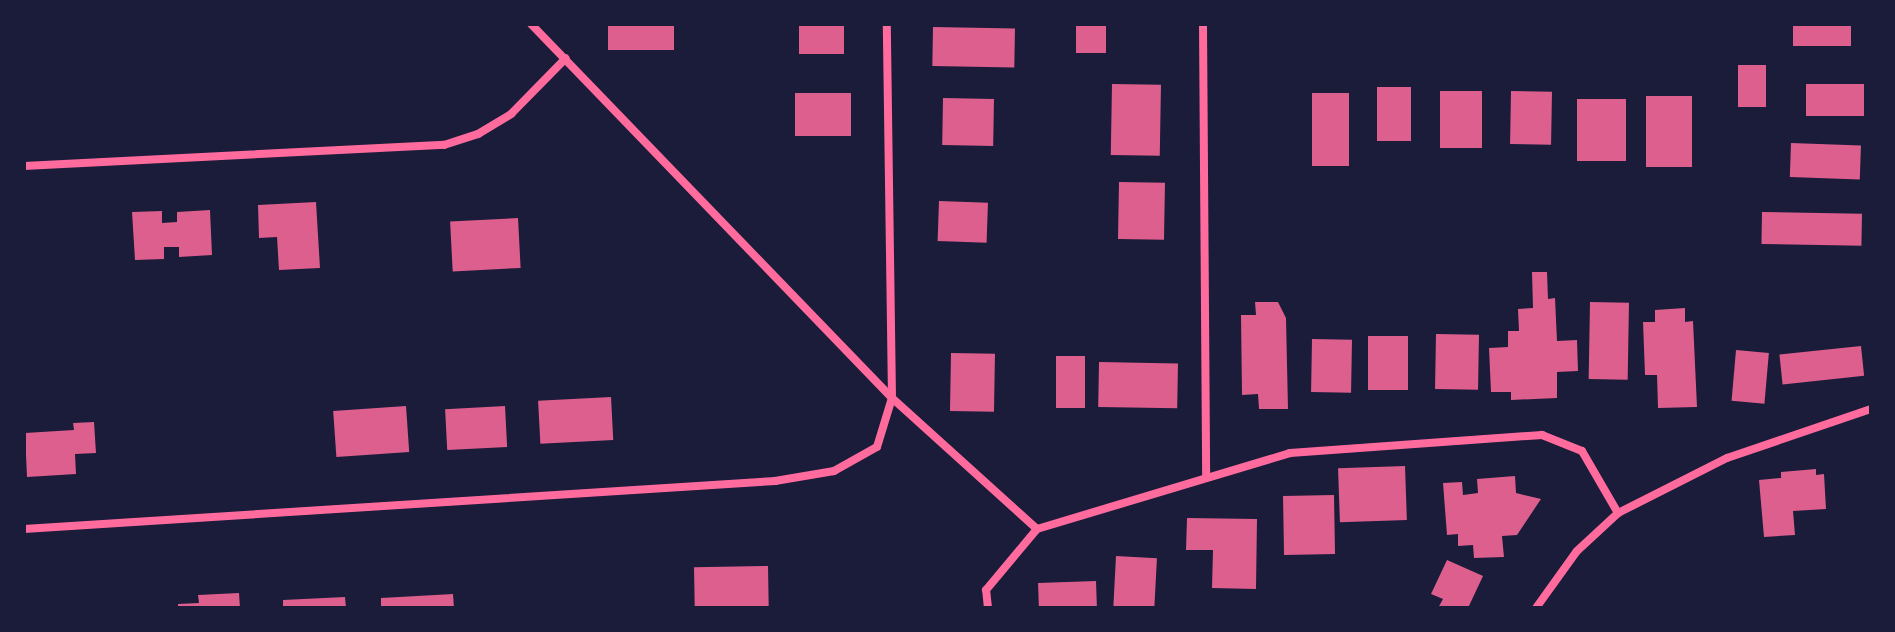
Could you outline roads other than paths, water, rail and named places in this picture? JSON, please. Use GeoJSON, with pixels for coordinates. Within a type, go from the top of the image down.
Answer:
{"type":"FeatureCollection","features":[{"type":"Feature","properties":{"kind":"street"},"geometry":{"type":"LineString","coordinates":[[531,24],[892,398],[1037,529]]}},
{"type":"Feature","properties":{"kind":"street"},"geometry":{"type":"LineString","coordinates":[[24,529],[775,481],[834,471],[877,447],[892,398],[887,24]]}},
{"type":"Feature","properties":{"kind":"street"},"geometry":{"type":"LineString","coordinates":[[1203,24],[1206,477]]}},
{"type":"Feature","properties":{"kind":"street"},"geometry":{"type":"LineString","coordinates":[[24,166],[444,145],[478,134],[511,114],[566,58]]}},
{"type":"Feature","properties":{"kind":"street"},"geometry":{"type":"LineString","coordinates":[[1536,608],[1577,551],[1618,513],[1727,458],[1871,409]]}},
{"type":"Feature","properties":{"kind":"street"},"geometry":{"type":"LineString","coordinates":[[988,608],[986,590],[1037,529],[1290,453],[1542,435],[1582,451],[1618,513]]}}]}
